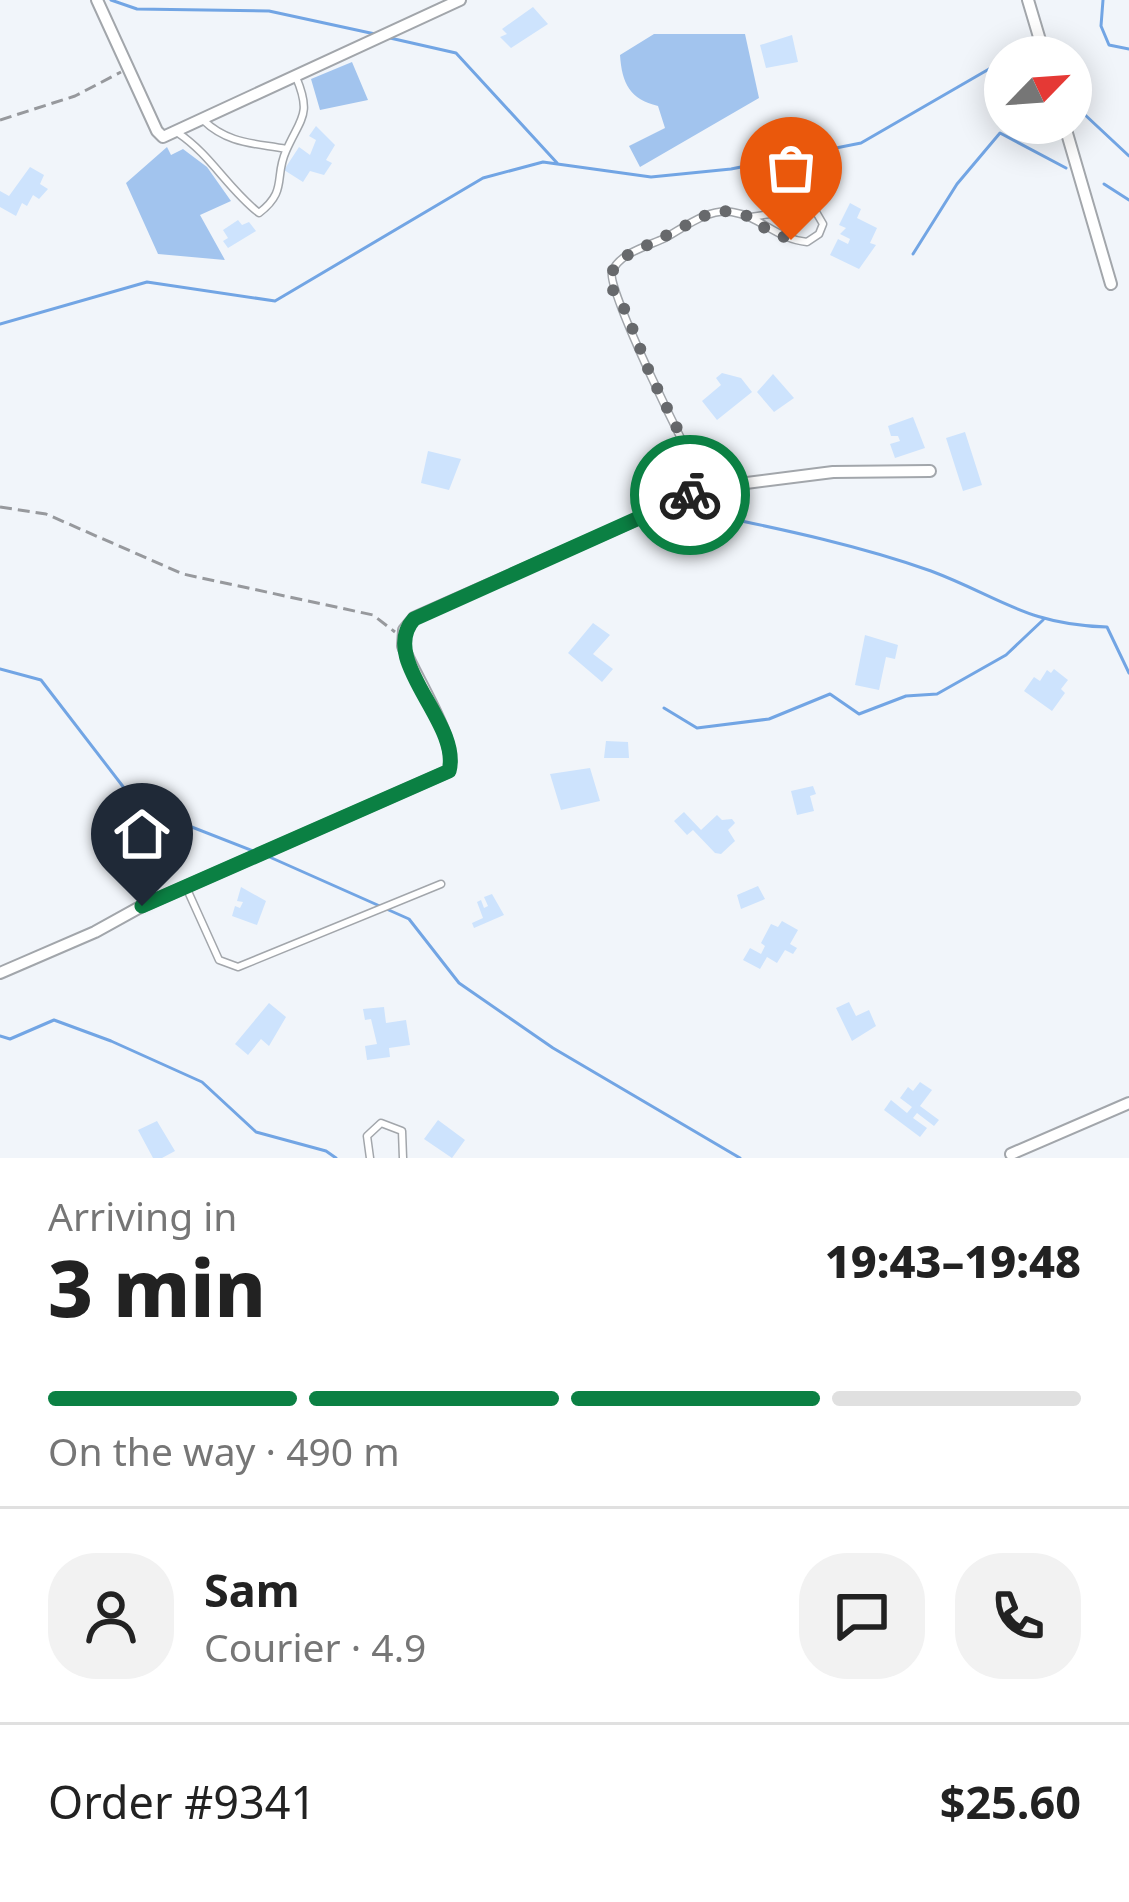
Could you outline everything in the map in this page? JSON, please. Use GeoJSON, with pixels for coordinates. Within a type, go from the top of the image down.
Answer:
{"type":"FeatureCollection","features":[{"type":"Feature","properties":{"kind":"street"},"geometry":{"type":"LineString","coordinates":[[97,0],[163,137],[460,0]]}},
{"type":"Feature","properties":{"kind":"street"},"geometry":{"type":"LineString","coordinates":[[1028,0],[1039,36]]}},
{"type":"Feature","properties":{"kind":"street"},"geometry":{"type":"LineString","coordinates":[[1070,144],[1111,284]]}},
{"type":"Feature","properties":{"kind":"street"},"geometry":{"type":"LineString","coordinates":[[0,973],[449,771],[453,758],[447,740],[410,664],[404,638],[404,630],[414,619],[707,488],[833,472],[930,470]]}},
{"type":"Feature","properties":{"kind":"street"},"geometry":{"type":"LineString","coordinates":[[1011,1154],[1129,1103]]}},
{"type":"Feature","properties":{"kind":"lane"},"geometry":{"type":"LineString","coordinates":[[177,133],[214,162],[239,196],[259,213],[280,189],[286,149],[304,121],[306,99],[296,76]]}},
{"type":"Feature","properties":{"kind":"lane"},"geometry":{"type":"LineString","coordinates":[[203,120],[238,142],[286,149]]}},
{"type":"Feature","properties":{"kind":"lane"},"geometry":{"type":"LineString","coordinates":[[707,488],[610,285],[611,273],[622,258],[710,213],[729,211],[751,217],[778,235],[807,242],[819,234],[823,224],[816,212],[807,209],[751,217]]}},
{"type":"Feature","properties":{"kind":"lane"},"geometry":{"type":"LineString","coordinates":[[186,887],[219,960],[238,967],[441,884]]}},
{"type":"Feature","properties":{"kind":"lane"},"geometry":{"type":"LineString","coordinates":[[370,1158],[367,1136],[381,1123],[402,1131],[403,1158]]}},
{"type":"Feature","properties":{"kind":"path"},"geometry":{"type":"LineString","coordinates":[[0,120],[75,96],[128,67]]}},
{"type":"Feature","properties":{"kind":"path"},"geometry":{"type":"LineString","coordinates":[[0,507],[46,514],[184,574],[373,615],[404,638]]}},
{"type":"Feature","properties":{"kind":"shaded area"},"geometry":{"type":"Polygon","coordinates":[[[654,34],[745,34],[759,98],[640,167],[629,146],[665,128],[658,106],[629,89],[620,55],[654,34]]]}},
{"type":"Feature","properties":{"kind":"shaded area"},"geometry":{"type":"Polygon","coordinates":[[[352,62],[368,100],[320,110],[311,79],[352,62]]]}},
{"type":"Feature","properties":{"kind":"shaded area"},"geometry":{"type":"Polygon","coordinates":[[[167,147],[171,155],[183,149],[207,167],[231,201],[200,215],[225,260],[158,254],[126,183],[167,147]]]}},
{"type":"Feature","properties":{"kind":"building"},"geometry":{"type":"Polygon","coordinates":[[[533,7],[548,24],[511,48],[500,37],[507,34],[502,29],[533,7]]]}},
{"type":"Feature","properties":{"kind":"building"},"geometry":{"type":"Polygon","coordinates":[[[792,35],[798,62],[766,68],[760,45],[792,35]]]}},
{"type":"Feature","properties":{"kind":"building"},"geometry":{"type":"Polygon","coordinates":[[[316,126],[335,145],[326,160],[332,163],[324,175],[310,171],[303,182],[284,170],[299,147],[310,155],[316,140],[309,136],[316,126]]]}},
{"type":"Feature","properties":{"kind":"building"},"geometry":{"type":"Polygon","coordinates":[[[30,167],[44,175],[40,184],[48,189],[39,199],[33,195],[27,206],[22,203],[16,216],[0,207],[0,191],[9,196],[30,167]]]}},
{"type":"Feature","properties":{"kind":"building"},"geometry":{"type":"Polygon","coordinates":[[[850,203],[861,209],[857,218],[877,228],[870,243],[876,245],[859,269],[830,255],[838,239],[848,244],[850,239],[840,234],[846,228],[839,225],[850,203]]]}},
{"type":"Feature","properties":{"kind":"building"},"geometry":{"type":"Polygon","coordinates":[[[238,220],[242,225],[249,222],[256,231],[228,248],[223,230],[238,220]]]}},
{"type":"Feature","properties":{"kind":"building"},"geometry":{"type":"Polygon","coordinates":[[[722,373],[741,378],[752,392],[717,420],[702,401],[721,385],[716,378],[722,373]]]}},
{"type":"Feature","properties":{"kind":"building"},"geometry":{"type":"Polygon","coordinates":[[[773,374],[794,398],[774,412],[757,392],[773,374]]]}},
{"type":"Feature","properties":{"kind":"building"},"geometry":{"type":"Polygon","coordinates":[[[913,417],[925,448],[895,458],[890,444],[900,441],[891,436],[888,426],[913,417]]]}},
{"type":"Feature","properties":{"kind":"building"},"geometry":{"type":"Polygon","coordinates":[[[965,432],[982,485],[963,491],[946,438],[965,432]]]}},
{"type":"Feature","properties":{"kind":"building"},"geometry":{"type":"Polygon","coordinates":[[[428,451],[461,459],[449,490],[421,483],[428,451]]]}},
{"type":"Feature","properties":{"kind":"building"},"geometry":{"type":"Polygon","coordinates":[[[593,623],[610,635],[593,654],[613,669],[602,682],[568,653],[593,623]]]}},
{"type":"Feature","properties":{"kind":"building"},"geometry":{"type":"Polygon","coordinates":[[[865,635],[898,645],[895,659],[886,657],[879,690],[855,685],[865,635]]]}},
{"type":"Feature","properties":{"kind":"building"},"geometry":{"type":"Polygon","coordinates":[[[1054,669],[1068,680],[1052,711],[1024,691],[1034,677],[1040,681],[1047,670],[1054,669]]]}},
{"type":"Feature","properties":{"kind":"building"},"geometry":{"type":"Polygon","coordinates":[[[606,741],[628,742],[629,758],[604,758],[606,741]]]}},
{"type":"Feature","properties":{"kind":"building"},"geometry":{"type":"Polygon","coordinates":[[[590,768],[600,801],[561,810],[550,774],[590,768]]]}},
{"type":"Feature","properties":{"kind":"building"},"geometry":{"type":"Polygon","coordinates":[[[813,786],[814,811],[797,815],[791,791],[813,786]]]}},
{"type":"Feature","properties":{"kind":"building"},"geometry":{"type":"Polygon","coordinates":[[[684,812],[701,830],[717,815],[732,819],[735,823],[728,830],[735,841],[721,854],[715,853],[693,830],[687,835],[674,821],[684,812]]]}},
{"type":"Feature","properties":{"kind":"building"},"geometry":{"type":"Polygon","coordinates":[[[758,886],[765,899],[741,909],[737,895],[758,886]]]}},
{"type":"Feature","properties":{"kind":"building"},"geometry":{"type":"Polygon","coordinates":[[[241,887],[266,901],[257,925],[232,916],[235,906],[240,908],[243,902],[237,901],[241,887]]]}},
{"type":"Feature","properties":{"kind":"building"},"geometry":{"type":"Polygon","coordinates":[[[492,894],[504,915],[474,928],[472,923],[483,918],[477,902],[488,906],[484,897],[492,894]]]}},
{"type":"Feature","properties":{"kind":"building"},"geometry":{"type":"Polygon","coordinates":[[[782,921],[798,930],[790,944],[797,948],[793,954],[785,950],[777,963],[767,957],[760,969],[743,960],[750,948],[761,954],[771,924],[778,927],[782,921]]]}},
{"type":"Feature","properties":{"kind":"building"},"geometry":{"type":"Polygon","coordinates":[[[849,1002],[856,1016],[869,1010],[876,1026],[852,1041],[836,1008],[849,1002]]]}},
{"type":"Feature","properties":{"kind":"building"},"geometry":{"type":"Polygon","coordinates":[[[269,1003],[286,1017],[269,1046],[261,1039],[248,1055],[235,1044],[269,1003]]]}},
{"type":"Feature","properties":{"kind":"building"},"geometry":{"type":"Polygon","coordinates":[[[384,1007],[386,1023],[406,1020],[410,1045],[389,1048],[390,1057],[367,1060],[365,1046],[377,1044],[371,1019],[365,1020],[363,1009],[384,1007]]]}},
{"type":"Feature","properties":{"kind":"building"},"geometry":{"type":"Polygon","coordinates":[[[920,1082],[932,1090],[920,1106],[939,1120],[934,1126],[917,1113],[913,1118],[927,1128],[920,1137],[884,1110],[891,1100],[907,1113],[912,1107],[900,1098],[920,1082]]]}},
{"type":"Feature","properties":{"kind":"building"},"geometry":{"type":"Polygon","coordinates":[[[438,1120],[465,1140],[452,1158],[424,1139],[438,1120]]]}},
{"type":"Feature","properties":{"kind":"building"},"geometry":{"type":"Polygon","coordinates":[[[157,1121],[175,1151],[162,1158],[153,1158],[138,1130],[157,1121]]]}},
{"type":"Feature","properties":{"kind":"waterway"},"geometry":{"type":"LineString","coordinates":[[111,0],[137,9],[269,11],[375,34]]}},
{"type":"Feature","properties":{"kind":"waterway"},"geometry":{"type":"LineString","coordinates":[[1103,0],[1101,26],[1109,45],[1129,49]]}},
{"type":"Feature","properties":{"kind":"waterway"},"geometry":{"type":"LineString","coordinates":[[390,38],[456,53],[558,164]]}},
{"type":"Feature","properties":{"kind":"waterway"},"geometry":{"type":"LineString","coordinates":[[0,324],[147,282],[275,301],[483,178],[543,162],[651,177],[731,169],[861,143],[984,72]]}},
{"type":"Feature","properties":{"kind":"waterway"},"geometry":{"type":"LineString","coordinates":[[1092,121],[1129,156]]}},
{"type":"Feature","properties":{"kind":"waterway"},"geometry":{"type":"LineString","coordinates":[[913,254],[957,184],[1000,133],[1066,168]]}},
{"type":"Feature","properties":{"kind":"waterway"},"geometry":{"type":"LineString","coordinates":[[1104,184],[1129,200]]}},
{"type":"Feature","properties":{"kind":"waterway"},"geometry":{"type":"LineString","coordinates":[[713,515],[904,562],[1055,621],[1107,627],[1129,673]]}},
{"type":"Feature","properties":{"kind":"waterway"},"geometry":{"type":"LineString","coordinates":[[664,708],[697,728],[769,719],[830,694],[859,714],[906,696],[937,694],[1006,655],[1043,620]]}},
{"type":"Feature","properties":{"kind":"waterway"},"geometry":{"type":"LineString","coordinates":[[0,669],[41,680],[138,806],[256,852]]}},
{"type":"Feature","properties":{"kind":"waterway"},"geometry":{"type":"LineString","coordinates":[[265,855],[409,919],[459,983],[553,1048],[740,1158]]}},
{"type":"Feature","properties":{"kind":"waterway"},"geometry":{"type":"LineString","coordinates":[[0,1036],[10,1039],[54,1020],[202,1082],[256,1132],[336,1158]]}},
{"type":"Feature","properties":{"kind":"way so far"},"geometry":{"type":"LineString","coordinates":[[690,495],[707,488],[690,461],[610,285],[611,273],[622,258],[710,213],[729,211],[751,217],[791,240]]}},
{"type":"Feature","properties":{"kind":"route"},"geometry":{"type":"LineString","coordinates":[[142,906],[449,771],[453,758],[403,646],[404,630],[414,619],[690,495]]}}]}
